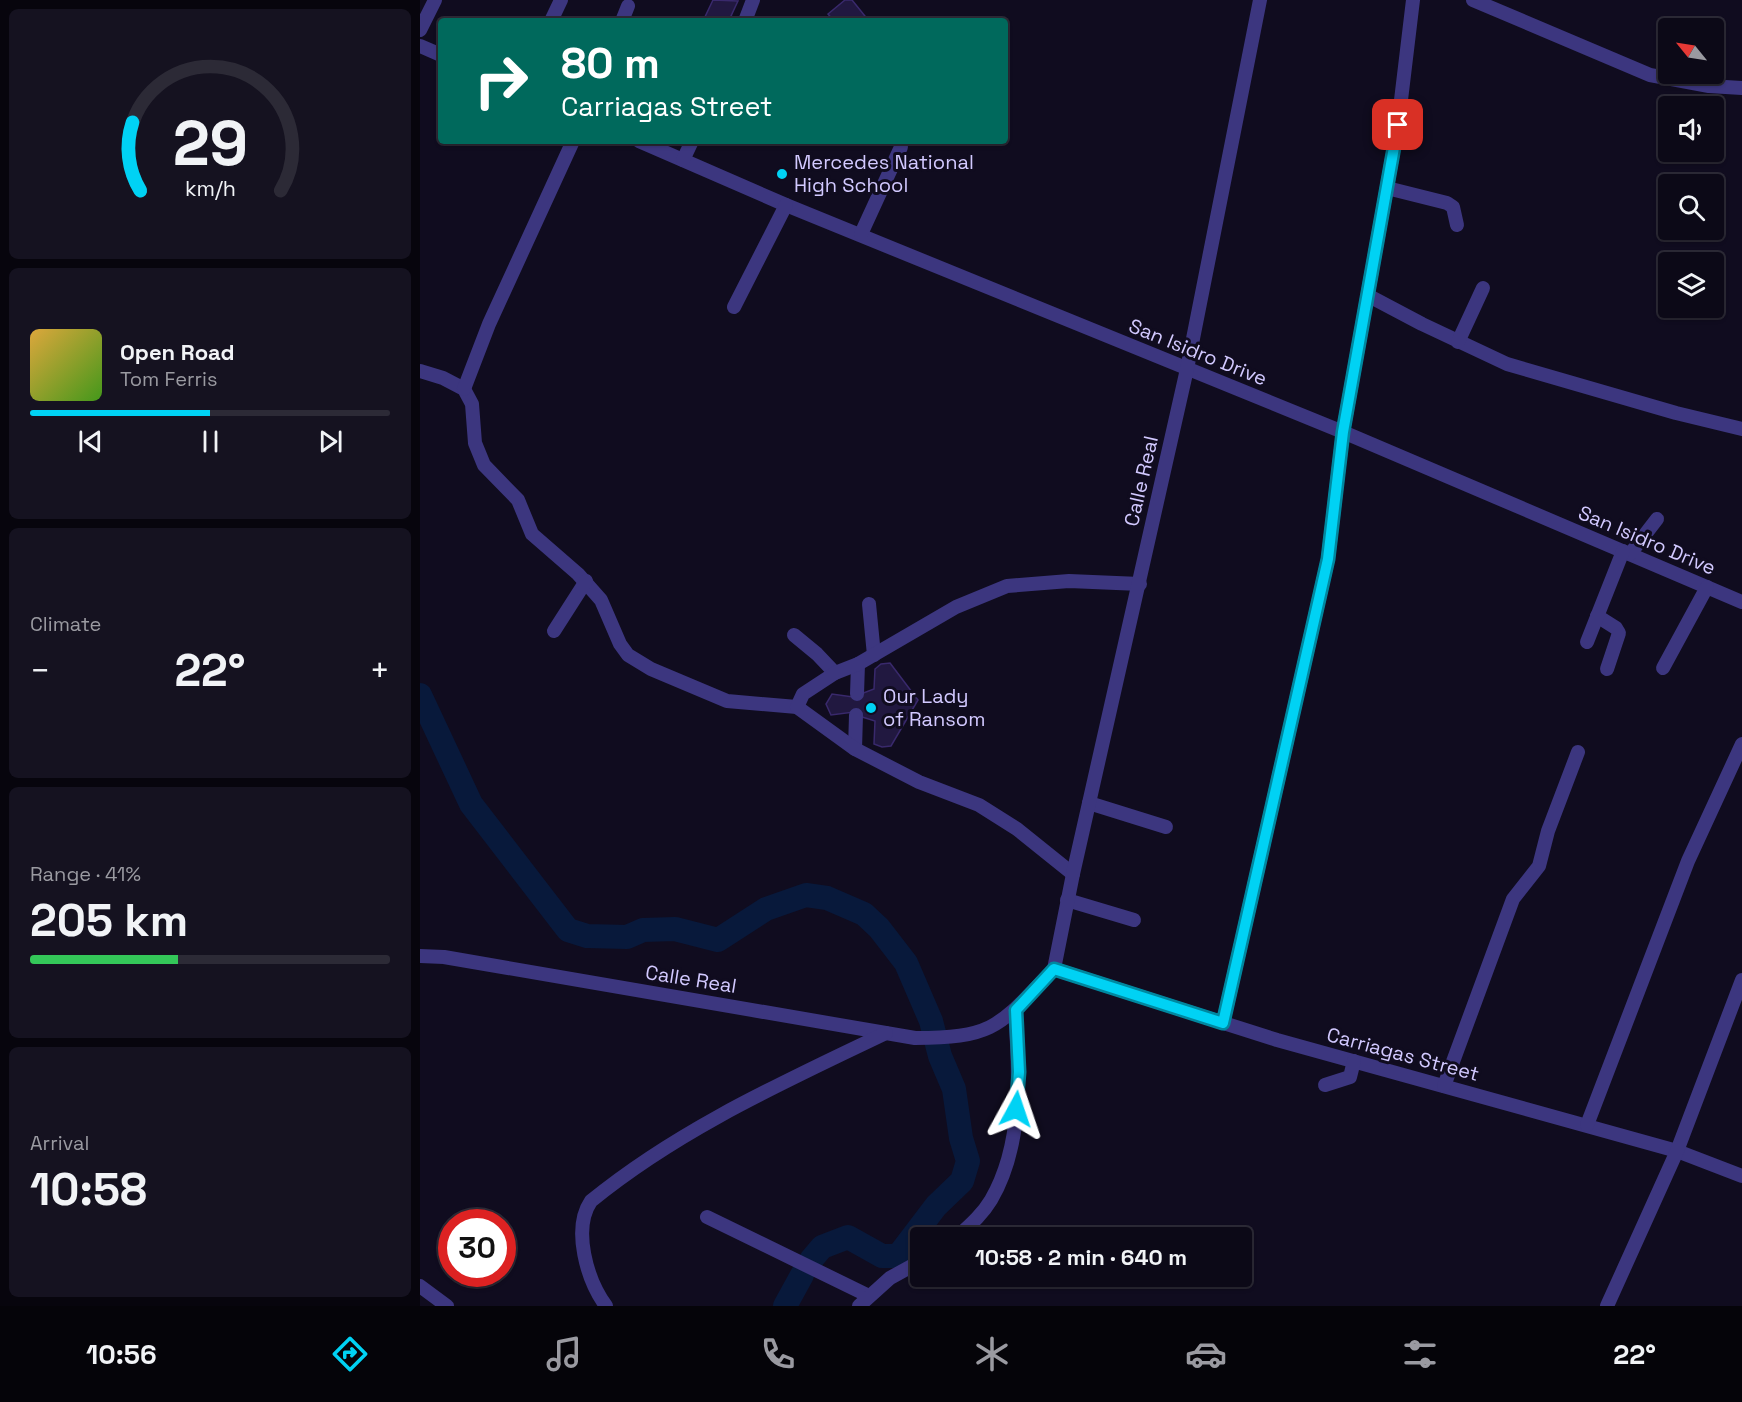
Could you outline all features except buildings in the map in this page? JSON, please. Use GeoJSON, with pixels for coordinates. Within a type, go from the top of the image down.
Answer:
{"type":"FeatureCollection","features":[{"type":"Feature","properties":{"kind":"street"},"geometry":{"type":"LineString","coordinates":[[420,30],[435,0]]}},
{"type":"Feature","properties":{"kind":"street"},"geometry":{"type":"LineString","coordinates":[[552,18],[561,0]]}},
{"type":"Feature","properties":{"kind":"street"},"geometry":{"type":"LineString","coordinates":[[746,18],[753,0]]}},
{"type":"Feature","properties":{"kind":"street","name":"Calle Real"},"geometry":{"type":"LineString","coordinates":[[420,956],[444,957],[915,1038],[957,1038],[992,1028],[1016,1010],[1054,969],[1072,874],[1140,584],[1187,369],[1260,0]]}},
{"type":"Feature","properties":{"kind":"street"},"geometry":{"type":"LineString","coordinates":[[1223,1023],[1328,559],[1343,432],[1387,188],[1413,0]]}},
{"type":"Feature","properties":{"kind":"street"},"geometry":{"type":"LineString","coordinates":[[1473,0],[1650,75],[1709,86],[1742,88]]}},
{"type":"Feature","properties":{"kind":"street"},"geometry":{"type":"LineString","coordinates":[[623,18],[628,6]]}},
{"type":"Feature","properties":{"kind":"street"},"geometry":{"type":"LineString","coordinates":[[420,46],[438,54]]}},
{"type":"Feature","properties":{"kind":"street"},"geometry":{"type":"LineString","coordinates":[[464,389],[489,324],[572,144]]}},
{"type":"Feature","properties":{"kind":"street","name":"San Isidro Drive"},"geometry":{"type":"LineString","coordinates":[[646,144],[786,204],[1343,432],[1742,602]]}},
{"type":"Feature","properties":{"kind":"street"},"geometry":{"type":"LineString","coordinates":[[683,160],[691,144]]}},
{"type":"Feature","properties":{"kind":"street"},"geometry":{"type":"LineString","coordinates":[[861,234],[901,147]]}},
{"type":"Feature","properties":{"kind":"street"},"geometry":{"type":"LineString","coordinates":[[1387,188],[1447,203],[1453,207],[1457,225]]}},
{"type":"Feature","properties":{"kind":"street"},"geometry":{"type":"LineString","coordinates":[[734,307],[786,204]]}},
{"type":"Feature","properties":{"kind":"street"},"geometry":{"type":"LineString","coordinates":[[1458,342],[1483,288]]}},
{"type":"Feature","properties":{"kind":"street"},"geometry":{"type":"LineString","coordinates":[[1369,296],[1458,342],[1518,368],[1676,413],[1742,429]]}},
{"type":"Feature","properties":{"kind":"street"},"geometry":{"type":"LineString","coordinates":[[420,371],[443,378],[464,389],[472,404],[475,443],[484,465],[518,500],[532,534],[586,581],[601,600],[620,644],[628,655],[651,669],[727,701],[797,707],[855,749],[919,782],[979,805],[1017,829],[1072,874]]}},
{"type":"Feature","properties":{"kind":"street"},"geometry":{"type":"LineString","coordinates":[[1587,642],[1626,553],[1657,519]]}},
{"type":"Feature","properties":{"kind":"street"},"geometry":{"type":"LineString","coordinates":[[554,632],[586,581]]}},
{"type":"Feature","properties":{"kind":"street"},"geometry":{"type":"LineString","coordinates":[[797,707],[802,694],[835,674],[858,664],[956,606],[1007,586],[1069,581],[1140,584]]}},
{"type":"Feature","properties":{"kind":"street"},"geometry":{"type":"LineString","coordinates":[[1664,668],[1707,587]]}},
{"type":"Feature","properties":{"kind":"street"},"geometry":{"type":"LineString","coordinates":[[869,604],[874,655]]}},
{"type":"Feature","properties":{"kind":"street"},"geometry":{"type":"LineString","coordinates":[[1597,616],[1616,628],[1619,633],[1607,669]]}},
{"type":"Feature","properties":{"kind":"street"},"geometry":{"type":"LineString","coordinates":[[794,635],[818,654],[835,674]]}},
{"type":"Feature","properties":{"kind":"street"},"geometry":{"type":"LineString","coordinates":[[857,694],[858,664]]}},
{"type":"Feature","properties":{"kind":"street"},"geometry":{"type":"LineString","coordinates":[[855,749],[856,715]]}},
{"type":"Feature","properties":{"kind":"street"},"geometry":{"type":"LineString","coordinates":[[1587,1125],[1688,861],[1742,744]]}},
{"type":"Feature","properties":{"kind":"street"},"geometry":{"type":"LineString","coordinates":[[1444,1086],[1514,899],[1539,866],[1548,831],[1578,752]]}},
{"type":"Feature","properties":{"kind":"street"},"geometry":{"type":"LineString","coordinates":[[1089,803],[1166,827]]}},
{"type":"Feature","properties":{"kind":"street"},"geometry":{"type":"LineString","coordinates":[[1068,900],[1134,920]]}},
{"type":"Feature","properties":{"kind":"street","name":"Carriagas Street"},"geometry":{"type":"LineString","coordinates":[[1054,969],[1223,1023],[1677,1151],[1742,1176]]}},
{"type":"Feature","properties":{"kind":"street"},"geometry":{"type":"LineString","coordinates":[[1607,1306],[1677,1151],[1742,980]]}},
{"type":"Feature","properties":{"kind":"street"},"geometry":{"type":"LineString","coordinates":[[968,1227],[990,1202],[1011,1153],[1019,1072],[1016,1010]]}},
{"type":"Feature","properties":{"kind":"street"},"geometry":{"type":"LineString","coordinates":[[606,1306],[594,1290],[587,1273],[582,1223],[585,1210],[591,1201],[684,1135],[789,1079],[886,1033]]}},
{"type":"Feature","properties":{"kind":"street"},"geometry":{"type":"LineString","coordinates":[[1325,1085],[1350,1077],[1354,1061]]}},
{"type":"Feature","properties":{"kind":"street"},"geometry":{"type":"LineString","coordinates":[[707,1217],[869,1296]]}},
{"type":"Feature","properties":{"kind":"street"},"geometry":{"type":"LineString","coordinates":[[859,1306],[890,1278],[910,1267]]}},
{"type":"Feature","properties":{"kind":"street"},"geometry":{"type":"LineString","coordinates":[[420,1286],[447,1306]]}},
{"type":"Feature","properties":{"kind":"waterway"},"geometry":{"type":"LineString","coordinates":[[420,695],[471,804],[568,930],[587,936],[627,937],[643,930],[675,929],[718,940],[766,909],[806,895],[827,898],[864,914],[879,928],[906,963],[931,1021],[940,1056],[954,1089],[961,1138],[968,1161],[962,1181],[936,1206],[898,1256],[882,1256],[848,1237],[822,1247],[811,1260]]}},
{"type":"Feature","properties":{"kind":"waterway"},"geometry":{"type":"LineString","coordinates":[[785,1306],[802,1275]]}},
{"type":"Feature","properties":{"kind":"place","name":"Mercedes National High School"},"geometry":{"type":"Point","coordinates":[782,174]}},
{"type":"Feature","properties":{"kind":"place","name":"Our Lady of Ransom"},"geometry":{"type":"Point","coordinates":[871,708]}},
{"type":"Feature","properties":{"kind":"route"},"geometry":{"type":"LineString","coordinates":[[1016,1109],[1019,1072],[1016,1010],[1054,969],[1223,1023],[1272,815],[1328,559],[1343,432],[1398,125]]}}]}
